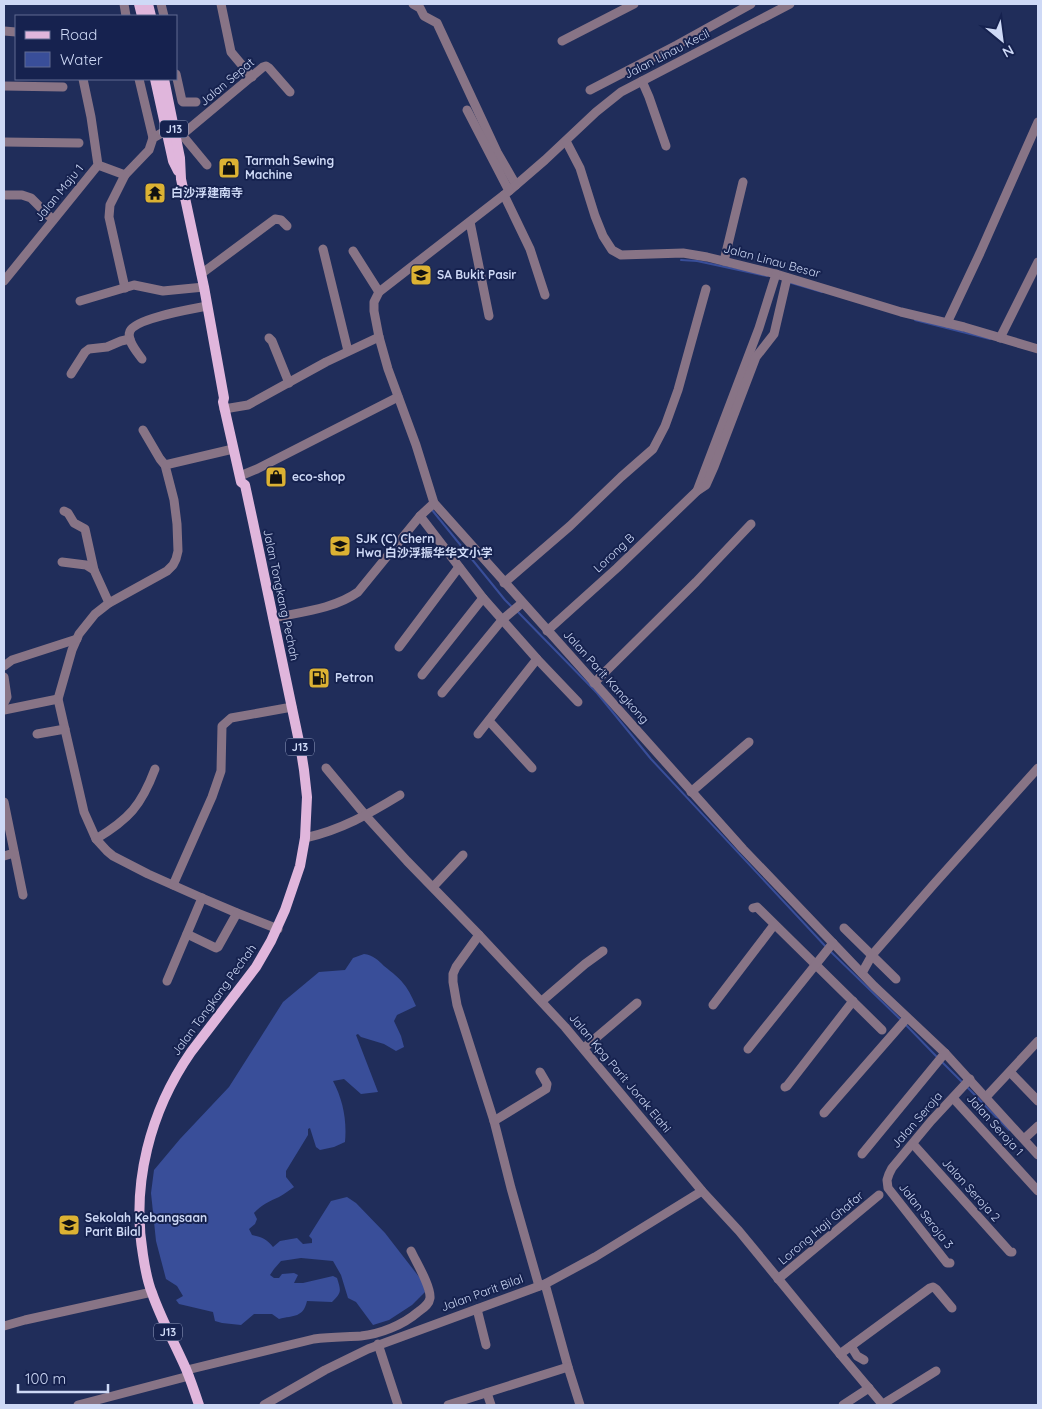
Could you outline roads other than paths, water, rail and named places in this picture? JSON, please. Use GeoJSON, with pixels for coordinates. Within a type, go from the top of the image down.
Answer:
{"type":"FeatureCollection","features":[{"type":"Feature","properties":{"kind":"main road","name":"Jalan Tongkang Pechah"},"geometry":{"type":"LineString","coordinates":[[156,80],[175,133]]}},
{"type":"Feature","properties":{"kind":"main road","name":"Jalan Tongkang Pechah"},"geometry":{"type":"LineString","coordinates":[[164,80],[180,158],[181,179],[204,287],[224,398],[228,401],[227,409],[233,449],[243,478]]}},
{"type":"Feature","properties":{"kind":"main road","name":"Jalan Tongkang Pechah"},"geometry":{"type":"LineString","coordinates":[[199,1405],[188,1373],[166,1328],[152,1292],[142,1251],[140,1196],[142,1173],[150,1135],[164,1098],[183,1064],[256,967],[278,929],[297,874],[306,838],[307,797],[304,770],[227,409]]}},
{"type":"Feature","properties":{"kind":"street"},"geometry":{"type":"LineString","coordinates":[[221,4],[231,52],[252,77]]}},
{"type":"Feature","properties":{"kind":"street"},"geometry":{"type":"LineString","coordinates":[[412,4],[420,8],[424,16],[437,23],[497,152],[545,296]]}},
{"type":"Feature","properties":{"kind":"street"},"geometry":{"type":"LineString","coordinates":[[562,42],[634,4]]}},
{"type":"Feature","properties":{"kind":"street"},"geometry":{"type":"LineString","coordinates":[[590,90],[751,4]]}},
{"type":"Feature","properties":{"kind":"street","name":"Jalan Linau Kecil"},"geometry":{"type":"LineString","coordinates":[[379,292],[510,190],[596,112],[621,92],[790,4]]}},
{"type":"Feature","properties":{"kind":"street","name":"Jalan Sepat"},"geometry":{"type":"LineString","coordinates":[[153,138],[184,133],[263,67],[266,66],[290,92]]}},
{"type":"Feature","properties":{"kind":"street","name":"Jalan Maju 1"},"geometry":{"type":"LineString","coordinates":[[4,281],[98,165],[83,80]]}},
{"type":"Feature","properties":{"kind":"street"},"geometry":{"type":"LineString","coordinates":[[125,288],[110,217],[110,205],[125,175],[149,150],[153,138],[139,80]]}},
{"type":"Feature","properties":{"kind":"street"},"geometry":{"type":"LineString","coordinates":[[166,90],[175,80]]}},
{"type":"Feature","properties":{"kind":"street"},"geometry":{"type":"LineString","coordinates":[[177,80],[182,102],[196,102]]}},
{"type":"Feature","properties":{"kind":"street"},"geometry":{"type":"LineString","coordinates":[[642,81],[650,97],[666,146]]}},
{"type":"Feature","properties":{"kind":"street"},"geometry":{"type":"LineString","coordinates":[[4,86],[64,87]]}},
{"type":"Feature","properties":{"kind":"street"},"geometry":{"type":"LineString","coordinates":[[467,110],[510,190]]}},
{"type":"Feature","properties":{"kind":"street"},"geometry":{"type":"LineString","coordinates":[[947,323],[1038,122]]}},
{"type":"Feature","properties":{"kind":"street"},"geometry":{"type":"LineString","coordinates":[[175,133],[207,165]]}},
{"type":"Feature","properties":{"kind":"street","name":"Jalan Linau Besar"},"geometry":{"type":"LineString","coordinates":[[566,141],[580,168],[603,236],[612,250],[621,255],[682,252],[724,261],[776,276],[786,282],[947,323],[1038,349]]}},
{"type":"Feature","properties":{"kind":"street"},"geometry":{"type":"LineString","coordinates":[[4,142],[79,142]]}},
{"type":"Feature","properties":{"kind":"street"},"geometry":{"type":"LineString","coordinates":[[98,165],[125,175]]}},
{"type":"Feature","properties":{"kind":"street"},"geometry":{"type":"LineString","coordinates":[[724,261],[743,182]]}},
{"type":"Feature","properties":{"kind":"street"},"geometry":{"type":"LineString","coordinates":[[4,195],[22,195],[31,198],[53,220]]}},
{"type":"Feature","properties":{"kind":"street"},"geometry":{"type":"LineString","coordinates":[[201,274],[275,220],[281,220],[287,226]]}},
{"type":"Feature","properties":{"kind":"street"},"geometry":{"type":"LineString","coordinates":[[470,222],[489,316]]}},
{"type":"Feature","properties":{"kind":"street"},"geometry":{"type":"LineString","coordinates":[[323,250],[348,351]]}},
{"type":"Feature","properties":{"kind":"street"},"geometry":{"type":"LineString","coordinates":[[273,618],[331,605],[350,598],[358,592],[420,516],[434,503],[416,445],[388,369],[379,337],[374,302],[379,292],[353,252]]}},
{"type":"Feature","properties":{"kind":"street"},"geometry":{"type":"LineString","coordinates":[[1000,338],[1038,262]]}},
{"type":"Feature","properties":{"kind":"street"},"geometry":{"type":"LineString","coordinates":[[711,466],[760,328],[776,276]]}},
{"type":"Feature","properties":{"kind":"street"},"geometry":{"type":"LineString","coordinates":[[711,466],[756,357],[774,334],[786,282]]}},
{"type":"Feature","properties":{"kind":"street"},"geometry":{"type":"LineString","coordinates":[[80,302],[134,285],[163,292],[204,287]]}},
{"type":"Feature","properties":{"kind":"street"},"geometry":{"type":"LineString","coordinates":[[504,583],[570,526],[653,449],[665,426],[678,390],[706,289]]}},
{"type":"Feature","properties":{"kind":"street"},"geometry":{"type":"LineString","coordinates":[[142,359],[130,339],[130,331],[134,326],[144,321],[207,306]]}},
{"type":"Feature","properties":{"kind":"street"},"geometry":{"type":"LineString","coordinates":[[227,409],[248,405],[348,351],[379,337]]}},
{"type":"Feature","properties":{"kind":"street"},"geometry":{"type":"LineString","coordinates":[[269,338],[272,341],[289,383]]}},
{"type":"Feature","properties":{"kind":"street"},"geometry":{"type":"LineString","coordinates":[[72,374],[89,349],[130,339]]}},
{"type":"Feature","properties":{"kind":"street"},"geometry":{"type":"LineString","coordinates":[[243,478],[398,397]]}},
{"type":"Feature","properties":{"kind":"street"},"geometry":{"type":"LineString","coordinates":[[142,430],[165,465],[176,512],[178,551],[173,565],[167,571],[109,603],[95,614],[86,624],[72,650],[58,699],[84,812],[96,839],[113,856],[237,914],[278,929]]}},
{"type":"Feature","properties":{"kind":"street"},"geometry":{"type":"LineString","coordinates":[[165,465],[233,449]]}},
{"type":"Feature","properties":{"kind":"street","name":"Lorong B"},"geometry":{"type":"LineString","coordinates":[[547,630],[623,562],[697,491],[711,466]]}},
{"type":"Feature","properties":{"kind":"street","name":"Jalan Parit Kangkong"},"geometry":{"type":"LineString","coordinates":[[434,503],[504,583],[517,608],[547,630],[691,792],[832,945],[862,973],[904,1022],[942,1057],[966,1083],[986,1097],[1038,1155]]}},
{"type":"Feature","properties":{"kind":"street"},"geometry":{"type":"LineString","coordinates":[[64,511],[68,513],[74,523],[85,529],[94,570],[109,603]]}},
{"type":"Feature","properties":{"kind":"street"},"geometry":{"type":"LineString","coordinates":[[420,516],[483,598],[578,702]]}},
{"type":"Feature","properties":{"kind":"street"},"geometry":{"type":"LineString","coordinates":[[594,683],[752,524]]}},
{"type":"Feature","properties":{"kind":"street"},"geometry":{"type":"LineString","coordinates":[[62,562],[86,565],[94,570]]}},
{"type":"Feature","properties":{"kind":"street"},"geometry":{"type":"LineString","coordinates":[[399,647],[459,567]]}},
{"type":"Feature","properties":{"kind":"street"},"geometry":{"type":"LineString","coordinates":[[422,674],[483,598]]}},
{"type":"Feature","properties":{"kind":"street"},"geometry":{"type":"LineString","coordinates":[[442,693],[502,620],[517,608]]}},
{"type":"Feature","properties":{"kind":"street"},"geometry":{"type":"LineString","coordinates":[[4,666],[12,660],[77,639]]}},
{"type":"Feature","properties":{"kind":"street"},"geometry":{"type":"LineString","coordinates":[[478,734],[537,659]]}},
{"type":"Feature","properties":{"kind":"street"},"geometry":{"type":"LineString","coordinates":[[4,677],[7,697],[4,703]]}},
{"type":"Feature","properties":{"kind":"street"},"geometry":{"type":"LineString","coordinates":[[4,710],[58,699]]}},
{"type":"Feature","properties":{"kind":"street"},"geometry":{"type":"LineString","coordinates":[[173,885],[212,797],[221,771],[222,726],[231,718],[240,715],[292,708]]}},
{"type":"Feature","properties":{"kind":"street"},"geometry":{"type":"LineString","coordinates":[[489,721],[532,768]]}},
{"type":"Feature","properties":{"kind":"street"},"geometry":{"type":"LineString","coordinates":[[37,734],[65,729]]}},
{"type":"Feature","properties":{"kind":"street"},"geometry":{"type":"LineString","coordinates":[[691,792],[749,742]]}},
{"type":"Feature","properties":{"kind":"street","name":"Jalan Kpg Parit Jorak Elahi"},"geometry":{"type":"LineString","coordinates":[[326,768],[366,816],[544,999],[586,1046],[702,1191],[781,1277],[844,1351],[869,1388],[885,1403]]}},
{"type":"Feature","properties":{"kind":"street"},"geometry":{"type":"LineString","coordinates":[[862,973],[872,955],[1038,768]]}},
{"type":"Feature","properties":{"kind":"street"},"geometry":{"type":"LineString","coordinates":[[96,839],[116,827],[132,811],[148,789],[155,770]]}},
{"type":"Feature","properties":{"kind":"street"},"geometry":{"type":"LineString","coordinates":[[306,838],[347,825],[366,816],[400,795]]}},
{"type":"Feature","properties":{"kind":"street"},"geometry":{"type":"LineString","coordinates":[[4,802],[23,895]]}},
{"type":"Feature","properties":{"kind":"street"},"geometry":{"type":"LineString","coordinates":[[4,856],[14,853]]}},
{"type":"Feature","properties":{"kind":"street"},"geometry":{"type":"LineString","coordinates":[[433,887],[463,855]]}},
{"type":"Feature","properties":{"kind":"street"},"geometry":{"type":"LineString","coordinates":[[167,981],[202,898]]}},
{"type":"Feature","properties":{"kind":"street"},"geometry":{"type":"LineString","coordinates":[[753,908],[757,907],[882,1030]]}},
{"type":"Feature","properties":{"kind":"street"},"geometry":{"type":"LineString","coordinates":[[187,934],[216,948],[237,914]]}},
{"type":"Feature","properties":{"kind":"street"},"geometry":{"type":"LineString","coordinates":[[713,1005],[774,925]]}},
{"type":"Feature","properties":{"kind":"street"},"geometry":{"type":"LineString","coordinates":[[844,928],[896,979]]}},
{"type":"Feature","properties":{"kind":"street"},"geometry":{"type":"LineString","coordinates":[[480,935],[456,967],[453,974],[457,1005],[494,1121],[511,1188],[580,1405]]}},
{"type":"Feature","properties":{"kind":"street"},"geometry":{"type":"LineString","coordinates":[[748,1049],[832,945]]}},
{"type":"Feature","properties":{"kind":"street"},"geometry":{"type":"LineString","coordinates":[[544,999],[602,951]]}},
{"type":"Feature","properties":{"kind":"street"},"geometry":{"type":"LineString","coordinates":[[784,1087],[787,1086],[853,1001]]}},
{"type":"Feature","properties":{"kind":"street"},"geometry":{"type":"LineString","coordinates":[[586,1046],[637,1003]]}},
{"type":"Feature","properties":{"kind":"street"},"geometry":{"type":"LineString","coordinates":[[824,1113],[904,1022]]}},
{"type":"Feature","properties":{"kind":"street"},"geometry":{"type":"LineString","coordinates":[[986,1097],[1038,1041]]}},
{"type":"Feature","properties":{"kind":"street"},"geometry":{"type":"LineString","coordinates":[[862,1154],[942,1057]]}},
{"type":"Feature","properties":{"kind":"street"},"geometry":{"type":"LineString","coordinates":[[494,1121],[546,1089],[547,1084],[540,1072]]}},
{"type":"Feature","properties":{"kind":"street"},"geometry":{"type":"LineString","coordinates":[[1010,1072],[1038,1101]]}},
{"type":"Feature","properties":{"kind":"street","name":"Jalan Seroja"},"geometry":{"type":"LineString","coordinates":[[887,1180],[892,1168],[966,1083]]}},
{"type":"Feature","properties":{"kind":"street","name":"Jalan Seroja 1"},"geometry":{"type":"LineString","coordinates":[[953,1098],[1038,1191]]}},
{"type":"Feature","properties":{"kind":"street"},"geometry":{"type":"LineString","coordinates":[[1024,1139],[1038,1126]]}},
{"type":"Feature","properties":{"kind":"street","name":"Jalan Seroja 2"},"geometry":{"type":"LineString","coordinates":[[913,1144],[1012,1252]]}},
{"type":"Feature","properties":{"kind":"street","name":"Jalan Seroja 3"},"geometry":{"type":"LineString","coordinates":[[887,1180],[888,1188],[947,1263],[950,1263]]}},
{"type":"Feature","properties":{"kind":"street","name":"Jalan Parit Bilal"},"geometry":{"type":"LineString","coordinates":[[264,1405],[325,1370],[378,1344],[542,1285],[595,1257],[702,1191]]}},
{"type":"Feature","properties":{"kind":"street","name":"Lorong Haji Ghafar"},"geometry":{"type":"LineString","coordinates":[[781,1277],[879,1195]]}},
{"type":"Feature","properties":{"kind":"street"},"geometry":{"type":"LineString","coordinates":[[78,1405],[314,1339],[333,1336],[362,1336],[402,1322],[415,1315],[427,1304],[430,1298],[428,1287],[411,1251]]}},
{"type":"Feature","properties":{"kind":"street"},"geometry":{"type":"LineString","coordinates":[[844,1351],[930,1288],[936,1289],[952,1308]]}},
{"type":"Feature","properties":{"kind":"street"},"geometry":{"type":"LineString","coordinates":[[4,1326],[152,1292]]}},
{"type":"Feature","properties":{"kind":"street"},"geometry":{"type":"LineString","coordinates":[[477,1309],[486,1345]]}},
{"type":"Feature","properties":{"kind":"street"},"geometry":{"type":"LineString","coordinates":[[378,1344],[398,1405]]}},
{"type":"Feature","properties":{"kind":"street"},"geometry":{"type":"LineString","coordinates":[[844,1351],[864,1360]]}},
{"type":"Feature","properties":{"kind":"street"},"geometry":{"type":"LineString","coordinates":[[448,1405],[568,1367]]}},
{"type":"Feature","properties":{"kind":"street"},"geometry":{"type":"LineString","coordinates":[[885,1403],[936,1371]]}},
{"type":"Feature","properties":{"kind":"street"},"geometry":{"type":"LineString","coordinates":[[843,1405],[869,1388]]}},
{"type":"Feature","properties":{"kind":"street"},"geometry":{"type":"LineString","coordinates":[[487,1393],[491,1405]]}},
{"type":"Feature","properties":{"kind":"water"},"geometry":{"type":"Polygon","coordinates":[[[364,954],[375,958],[400,979],[416,1006],[397,1015],[394,1021],[404,1047],[396,1051],[384,1044],[361,1037],[358,1034],[356,1035],[378,1092],[361,1094],[344,1079],[333,1081],[344,1110],[345,1142],[320,1150],[316,1147],[310,1128],[308,1129],[308,1135],[286,1171],[286,1177],[294,1187],[257,1210],[254,1213],[257,1219],[255,1224],[249,1229],[252,1235],[264,1239],[273,1247],[280,1241],[297,1238],[303,1244],[312,1243],[312,1239],[309,1236],[331,1201],[347,1197],[356,1203],[385,1233],[423,1282],[425,1292],[412,1305],[389,1320],[373,1325],[356,1302],[348,1298],[341,1275],[333,1261],[301,1258],[281,1261],[270,1275],[274,1278],[279,1278],[282,1274],[294,1273],[298,1275],[294,1283],[303,1283],[333,1276],[337,1278],[340,1291],[332,1302],[307,1301],[303,1310],[297,1315],[279,1319],[272,1314],[254,1314],[241,1325],[215,1321],[213,1312],[179,1304],[176,1300],[183,1296],[177,1286],[166,1279],[156,1241],[151,1193],[154,1170],[229,1087],[283,1002],[319,972],[345,970],[353,958],[364,954]]]}},
{"type":"Feature","properties":{"kind":"waterway"},"geometry":{"type":"LineString","coordinates":[[681,260],[697,261],[767,276]]}},
{"type":"Feature","properties":{"kind":"waterway"},"geometry":{"type":"LineString","coordinates":[[788,282],[822,292]]}},
{"type":"Feature","properties":{"kind":"waterway"},"geometry":{"type":"LineString","coordinates":[[915,320],[990,339]]}},
{"type":"Feature","properties":{"kind":"waterway"},"geometry":{"type":"LineString","coordinates":[[432,510],[513,608]]}},
{"type":"Feature","properties":{"kind":"waterway"},"geometry":{"type":"LineString","coordinates":[[517,611],[597,693],[651,759],[827,948]]}},
{"type":"Feature","properties":{"kind":"waterway"},"geometry":{"type":"LineString","coordinates":[[830,951],[902,1021]]}},
{"type":"Feature","properties":{"kind":"waterway"},"geometry":{"type":"LineString","coordinates":[[905,1024],[937,1057]]}},
{"type":"Feature","properties":{"kind":"waterway"},"geometry":{"type":"LineString","coordinates":[[942,1062],[963,1083]]}},
{"type":"Feature","properties":{"kind":"waterway"},"geometry":{"type":"LineString","coordinates":[[967,1087],[1009,1130]]}},
{"type":"Feature","properties":{"kind":"place","name":"Tarmah Sewing Machine"},"geometry":{"type":"Point","coordinates":[229,168]}},
{"type":"Feature","properties":{"kind":"place","name":"白沙浮建南寺"},"geometry":{"type":"Point","coordinates":[155,193]}},
{"type":"Feature","properties":{"kind":"place","name":"SA Bukit Pasir"},"geometry":{"type":"Point","coordinates":[421,275]}},
{"type":"Feature","properties":{"kind":"place","name":"eco-shop"},"geometry":{"type":"Point","coordinates":[276,477]}},
{"type":"Feature","properties":{"kind":"place","name":"SJK (C) Chern Hwa 白沙浮振华华文小学"},"geometry":{"type":"Point","coordinates":[340,546]}},
{"type":"Feature","properties":{"kind":"place","name":"Petron"},"geometry":{"type":"Point","coordinates":[319,678]}},
{"type":"Feature","properties":{"kind":"place","name":"Sekolah Kebangsaan Parit Bilal"},"geometry":{"type":"Point","coordinates":[69,1225]}}]}
